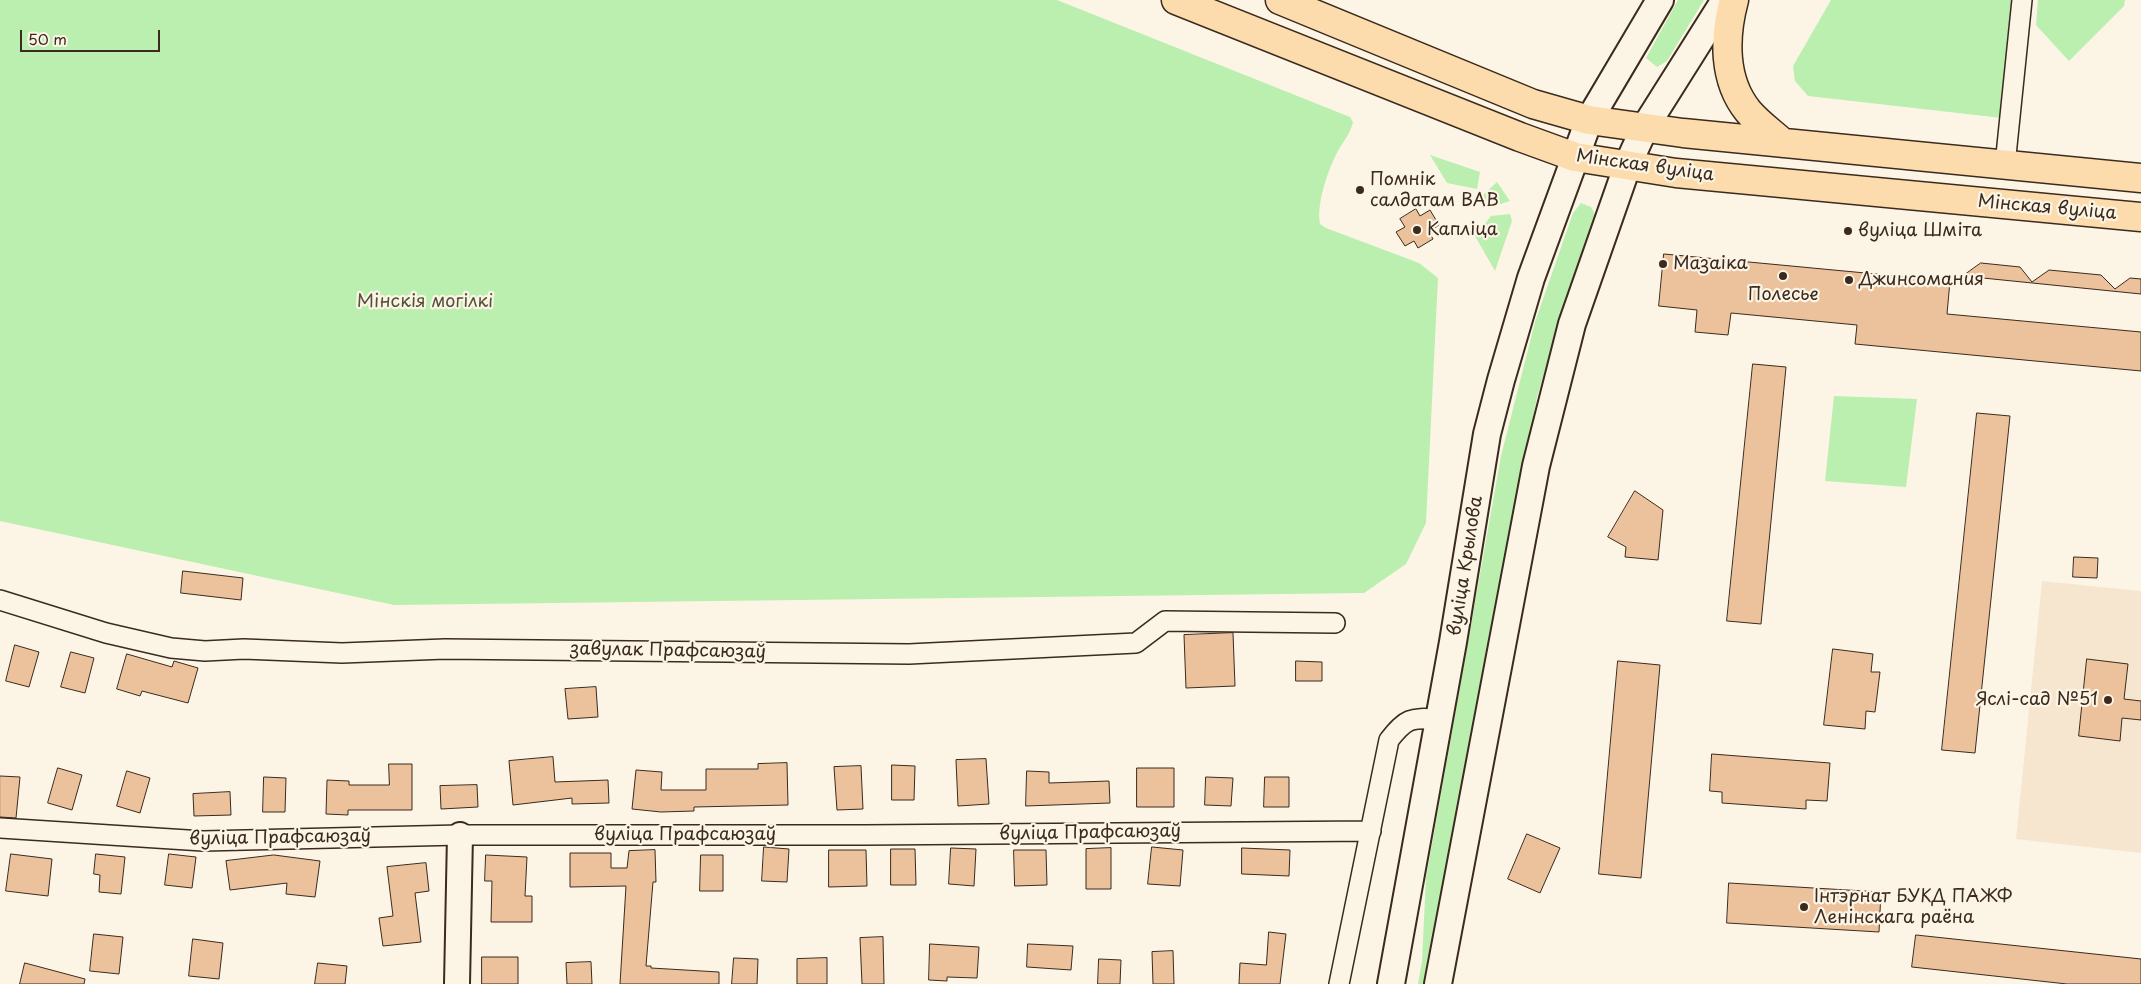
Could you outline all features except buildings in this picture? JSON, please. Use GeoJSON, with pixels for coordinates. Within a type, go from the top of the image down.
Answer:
{"type":"FeatureCollection","features":[{"type":"Feature","properties":{"kind":"main road","name":"Мінская вуліца"},"geometry":{"type":"LineString","coordinates":[[1176,0],[1520,138],[1575,157],[1676,173],[2141,217]]}},
{"type":"Feature","properties":{"kind":"main road"},"geometry":{"type":"LineString","coordinates":[[1280,0],[1533,104],[1590,120],[1783,142],[2141,178]]}},
{"type":"Feature","properties":{"kind":"main road","name":"вуліца Крылова"},"geometry":{"type":"LineString","coordinates":[[1391,984],[1488,434],[1531,278],[1575,157],[1590,120],[1660,0]]}},
{"type":"Feature","properties":{"kind":"main road"},"geometry":{"type":"LineString","coordinates":[[1438,984],[1536,466],[1572,324],[1628,164],[1645,127],[1726,0]]}},
{"type":"Feature","properties":{"kind":"main road"},"geometry":{"type":"LineString","coordinates":[[1734,0],[1727,37],[1730,73],[1736,90],[1750,113],[1783,142]]}},
{"type":"Feature","properties":{"kind":"street"},"geometry":{"type":"LineString","coordinates":[[2005,164],[2022,0]]}},
{"type":"Feature","properties":{"kind":"street","name":"завулак Прафсаюзаў"},"geometry":{"type":"LineString","coordinates":[[0,600],[106,633],[171,648],[205,651],[244,650],[342,653],[445,649],[909,654],[1136,643],[1165,621],[1335,623]]}},
{"type":"Feature","properties":{"kind":"street"},"geometry":{"type":"LineString","coordinates":[[1339,984],[1389,740],[1398,728],[1412,718],[1439,719]]}},
{"type":"Feature","properties":{"kind":"street","name":"вуліца Прафсаюзаў"},"geometry":{"type":"LineString","coordinates":[[0,828],[203,841],[460,835],[865,835],[1371,831]]}},
{"type":"Feature","properties":{"kind":"street"},"geometry":{"type":"LineString","coordinates":[[457,984],[460,835]]}},
{"type":"Feature","properties":{"kind":"shaded area"},"geometry":{"type":"Polygon","coordinates":[[[2042,581],[2141,591],[2141,853],[2016,839],[2042,581]]]}},
{"type":"Feature","properties":{"kind":"green space","name":"Мінскія могілкі"},"geometry":{"type":"Polygon","coordinates":[[[0,0],[1057,0],[1350,117],[1353,122],[1351,129],[1335,157],[1324,185],[1319,215],[1320,224],[1326,228],[1419,263],[1438,278],[1426,523],[1406,564],[1364,593],[394,605],[0,521],[0,0]]]}},
{"type":"Feature","properties":{"kind":"green space"},"geometry":{"type":"Polygon","coordinates":[[[1678,0],[1704,0],[1667,61],[1657,67],[1646,58],[1678,0]]]}},
{"type":"Feature","properties":{"kind":"green space"},"geometry":{"type":"Polygon","coordinates":[[[1831,0],[2013,0],[2002,118],[1808,96],[1795,81],[1793,66],[1831,0]]]}},
{"type":"Feature","properties":{"kind":"green space"},"geometry":{"type":"Polygon","coordinates":[[[2038,0],[2125,0],[2124,6],[2069,61],[2036,25],[2038,0]]]}},
{"type":"Feature","properties":{"kind":"green space"},"geometry":{"type":"Polygon","coordinates":[[[1430,155],[1480,172],[1477,189],[1447,183],[1430,155]]]}},
{"type":"Feature","properties":{"kind":"green space"},"geometry":{"type":"Polygon","coordinates":[[[1497,182],[1510,201],[1491,207],[1482,196],[1497,182]]]}},
{"type":"Feature","properties":{"kind":"green space"},"geometry":{"type":"Polygon","coordinates":[[[1581,203],[1591,207],[1595,214],[1594,225],[1564,307],[1537,397],[1423,984],[1418,984],[1422,961],[1426,878],[1501,456],[1535,322],[1573,213],[1581,203]]]}},
{"type":"Feature","properties":{"kind":"green space"},"geometry":{"type":"Polygon","coordinates":[[[1510,214],[1512,221],[1495,271],[1475,236],[1491,216],[1510,214]]]}},
{"type":"Feature","properties":{"kind":"green space"},"geometry":{"type":"Polygon","coordinates":[[[1834,396],[1917,399],[1906,487],[1825,481],[1834,396]]]}},
{"type":"Feature","properties":{"kind":"place","name":"Помнік салдатам ВАВ"},"geometry":{"type":"Point","coordinates":[1360,190]}},
{"type":"Feature","properties":{"kind":"place","name":"Капліца"},"geometry":{"type":"Point","coordinates":[1417,230]}},
{"type":"Feature","properties":{"kind":"place","name":"вуліца Шміта"},"geometry":{"type":"Point","coordinates":[1848,231]}},
{"type":"Feature","properties":{"kind":"place","name":"Мазаіка"},"geometry":{"type":"Point","coordinates":[1663,264]}},
{"type":"Feature","properties":{"kind":"place","name":"Полесье"},"geometry":{"type":"Point","coordinates":[1783,276]}},
{"type":"Feature","properties":{"kind":"place","name":"Джинсомания"},"geometry":{"type":"Point","coordinates":[1849,280]}},
{"type":"Feature","properties":{"kind":"place","name":"Яслі-сад №51"},"geometry":{"type":"Point","coordinates":[2108,700]}},
{"type":"Feature","properties":{"kind":"place","name":"Інтэрнат БУКД ПАЖФ Ленінскага раёна"},"geometry":{"type":"Point","coordinates":[1804,907]}}]}
